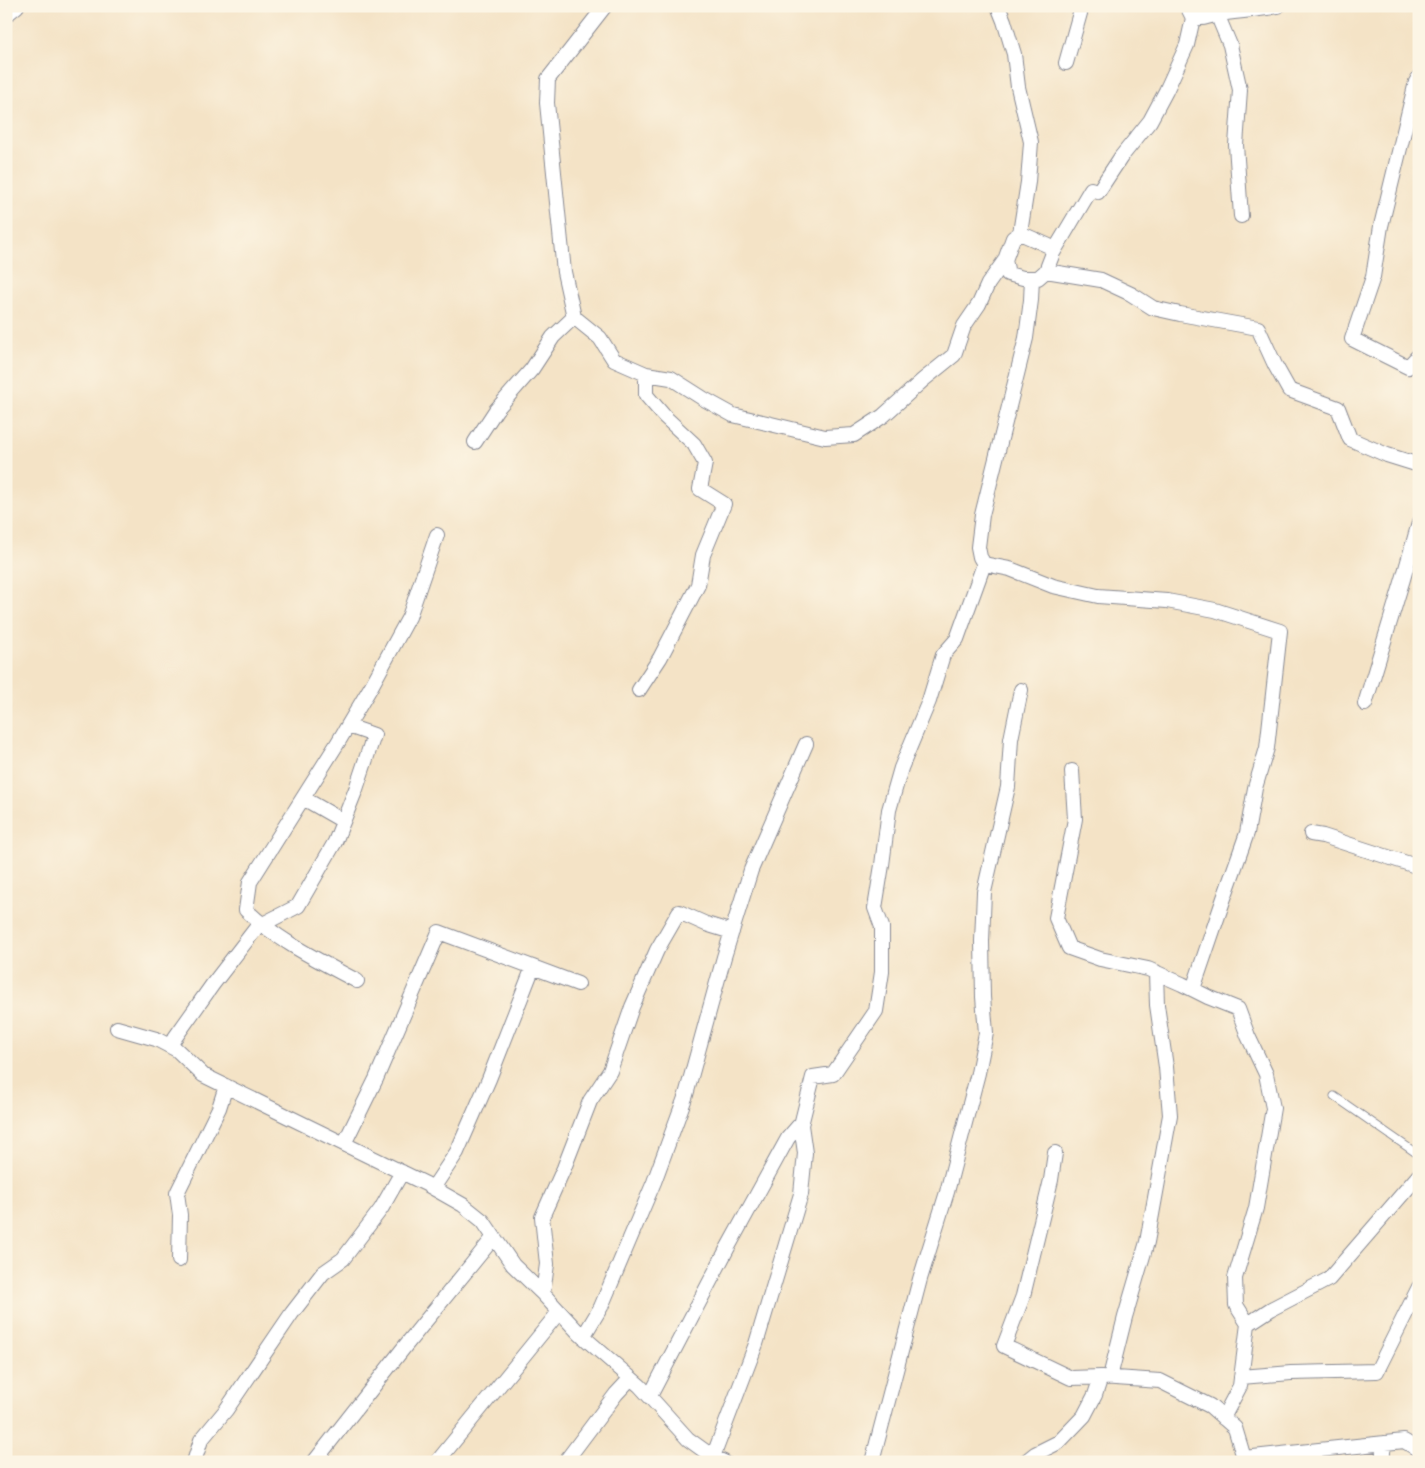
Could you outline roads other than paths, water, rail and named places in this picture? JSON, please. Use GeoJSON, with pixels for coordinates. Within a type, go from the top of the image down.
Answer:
{"type":"FeatureCollection","features":[{"type":"Feature","properties":{"kind":"street"},"geometry":{"type":"LineString","coordinates":[[6,15],[17,6]]}},
{"type":"Feature","properties":{"kind":"street"},"geometry":{"type":"LineString","coordinates":[[605,6],[548,80],[547,103],[564,272],[574,317],[600,338],[614,360],[646,374],[670,378],[733,415],[825,437],[854,435],[884,416],[923,380],[954,355],[964,326],[979,304],[988,284],[1005,260],[1013,238],[1020,233],[1028,182],[1031,142],[1018,87],[1014,54],[998,6]]}},
{"type":"Feature","properties":{"kind":"street"},"geometry":{"type":"LineString","coordinates":[[1066,63],[1082,6]]}},
{"type":"Feature","properties":{"kind":"street"},"geometry":{"type":"LineString","coordinates":[[1005,260],[1008,274],[1022,278],[1038,278],[1046,271],[1053,253],[1090,189],[1098,192],[1121,157],[1150,121],[1187,45],[1190,12],[1203,20],[1217,14],[1278,6]]}},
{"type":"Feature","properties":{"kind":"street"},"geometry":{"type":"LineString","coordinates":[[1217,14],[1230,45],[1240,90],[1236,145],[1241,216]]}},
{"type":"Feature","properties":{"kind":"street"},"geometry":{"type":"LineString","coordinates":[[1419,77],[1407,116],[1381,226],[1373,278],[1352,339],[1408,366],[1419,355]]}},
{"type":"Feature","properties":{"kind":"street"},"geometry":{"type":"LineString","coordinates":[[1020,233],[1049,246],[1053,253]]}},
{"type":"Feature","properties":{"kind":"street"},"geometry":{"type":"LineString","coordinates":[[1046,271],[1101,280],[1131,294],[1153,308],[1258,328],[1274,365],[1289,390],[1338,408],[1350,439],[1386,455],[1419,465]]}},
{"type":"Feature","properties":{"kind":"street"},"geometry":{"type":"LineString","coordinates":[[117,1028],[156,1039],[177,1050],[203,1075],[402,1172],[462,1205],[483,1221],[513,1265],[583,1337],[650,1396],[688,1439],[718,1460],[756,1344],[801,1194],[805,1152],[801,1123],[813,1077],[833,1074],[876,1011],[882,972],[882,927],[875,908],[889,810],[901,768],[929,701],[943,655],[957,638],[984,564],[978,547],[982,515],[1026,338],[1032,278]]}},
{"type":"Feature","properties":{"kind":"street"},"geometry":{"type":"LineString","coordinates":[[475,442],[496,410],[532,369],[553,337],[574,317]]}},
{"type":"Feature","properties":{"kind":"street"},"geometry":{"type":"LineString","coordinates":[[639,690],[660,658],[698,586],[703,555],[724,504],[700,489],[705,463],[694,444],[665,417],[646,395],[646,374]]}},
{"type":"Feature","properties":{"kind":"street"},"geometry":{"type":"LineString","coordinates":[[1365,704],[1419,522]]}},
{"type":"Feature","properties":{"kind":"street"},"geometry":{"type":"LineString","coordinates":[[357,982],[294,948],[261,925],[246,910],[250,882],[348,726],[409,617],[436,535]]}},
{"type":"Feature","properties":{"kind":"street"},"geometry":{"type":"LineString","coordinates":[[984,564],[1010,568],[1052,586],[1098,596],[1167,601],[1206,608],[1280,631],[1266,748],[1247,833],[1193,989]]}},
{"type":"Feature","properties":{"kind":"street"},"geometry":{"type":"LineString","coordinates":[[872,1462],[920,1279],[947,1192],[985,1041],[982,940],[984,892],[1008,787],[1011,739],[1020,690]]}},
{"type":"Feature","properties":{"kind":"street"},"geometry":{"type":"LineString","coordinates":[[169,1046],[256,927],[298,906],[335,842],[356,789],[374,735],[348,726]]}},
{"type":"Feature","properties":{"kind":"street"},"geometry":{"type":"LineString","coordinates":[[583,1337],[600,1308],[654,1182],[686,1095],[751,870],[806,744]]}},
{"type":"Feature","properties":{"kind":"street"},"geometry":{"type":"LineString","coordinates":[[1072,771],[1075,819],[1056,918],[1069,948],[1100,959],[1148,969],[1238,1009],[1266,1074],[1273,1108],[1256,1208],[1235,1278],[1236,1305],[1248,1324],[1240,1386],[1223,1418]]}},
{"type":"Feature","properties":{"kind":"street"},"geometry":{"type":"LineString","coordinates":[[303,798],[343,821]]}},
{"type":"Feature","properties":{"kind":"street"},"geometry":{"type":"LineString","coordinates":[[1311,834],[1323,836],[1419,867]]}},
{"type":"Feature","properties":{"kind":"street"},"geometry":{"type":"LineString","coordinates":[[543,1294],[547,1264],[542,1217],[564,1168],[590,1101],[610,1071],[632,1007],[657,950],[679,912],[706,924],[732,932]]}},
{"type":"Feature","properties":{"kind":"street"},"geometry":{"type":"LineString","coordinates":[[344,1144],[376,1079],[439,932],[578,984]]}},
{"type":"Feature","properties":{"kind":"street"},"geometry":{"type":"LineString","coordinates":[[433,1188],[457,1152],[533,968]]}},
{"type":"Feature","properties":{"kind":"street"},"geometry":{"type":"LineString","coordinates":[[1026,1462],[1035,1454],[1059,1442],[1084,1416],[1106,1377],[1146,1242],[1170,1115],[1166,1067],[1157,1005],[1156,972]]}},
{"type":"Feature","properties":{"kind":"street"},"geometry":{"type":"LineString","coordinates":[[179,1260],[180,1215],[177,1193],[219,1108],[226,1086]]}},
{"type":"Feature","properties":{"kind":"street"},"geometry":{"type":"LineString","coordinates":[[650,1396],[727,1248],[788,1138],[801,1123]]}},
{"type":"Feature","properties":{"kind":"street"},"geometry":{"type":"LineString","coordinates":[[1055,1153],[1051,1180],[1023,1296],[1004,1346],[1070,1378],[1106,1377],[1160,1381],[1210,1406],[1234,1428],[1242,1460],[1404,1441],[1419,1450]]}},
{"type":"Feature","properties":{"kind":"street"},"geometry":{"type":"LineString","coordinates":[[194,1462],[202,1440],[226,1410],[292,1313],[324,1273],[343,1259],[381,1209],[402,1172]]}},
{"type":"Feature","properties":{"kind":"street"},"geometry":{"type":"LineString","coordinates":[[1248,1324],[1271,1309],[1329,1279],[1419,1176]]}},
{"type":"Feature","properties":{"kind":"street"},"geometry":{"type":"LineString","coordinates":[[314,1462],[406,1344],[494,1237]]}},
{"type":"Feature","properties":{"kind":"street"},"geometry":{"type":"LineString","coordinates":[[1241,1377],[1291,1373],[1377,1371],[1419,1287]]}},
{"type":"Feature","properties":{"kind":"street"},"geometry":{"type":"LineString","coordinates":[[437,1462],[559,1312]]}},
{"type":"Feature","properties":{"kind":"street"},"geometry":{"type":"LineString","coordinates":[[565,1462],[616,1394],[631,1378]]}},
{"type":"Feature","properties":{"kind":"street"},"geometry":{"type":"LineString","coordinates":[[1382,1462],[1384,1443]]}},
{"type":"Feature","properties":{"kind":"lane"},"geometry":{"type":"LineString","coordinates":[[1334,1096],[1419,1155]]}}]}
